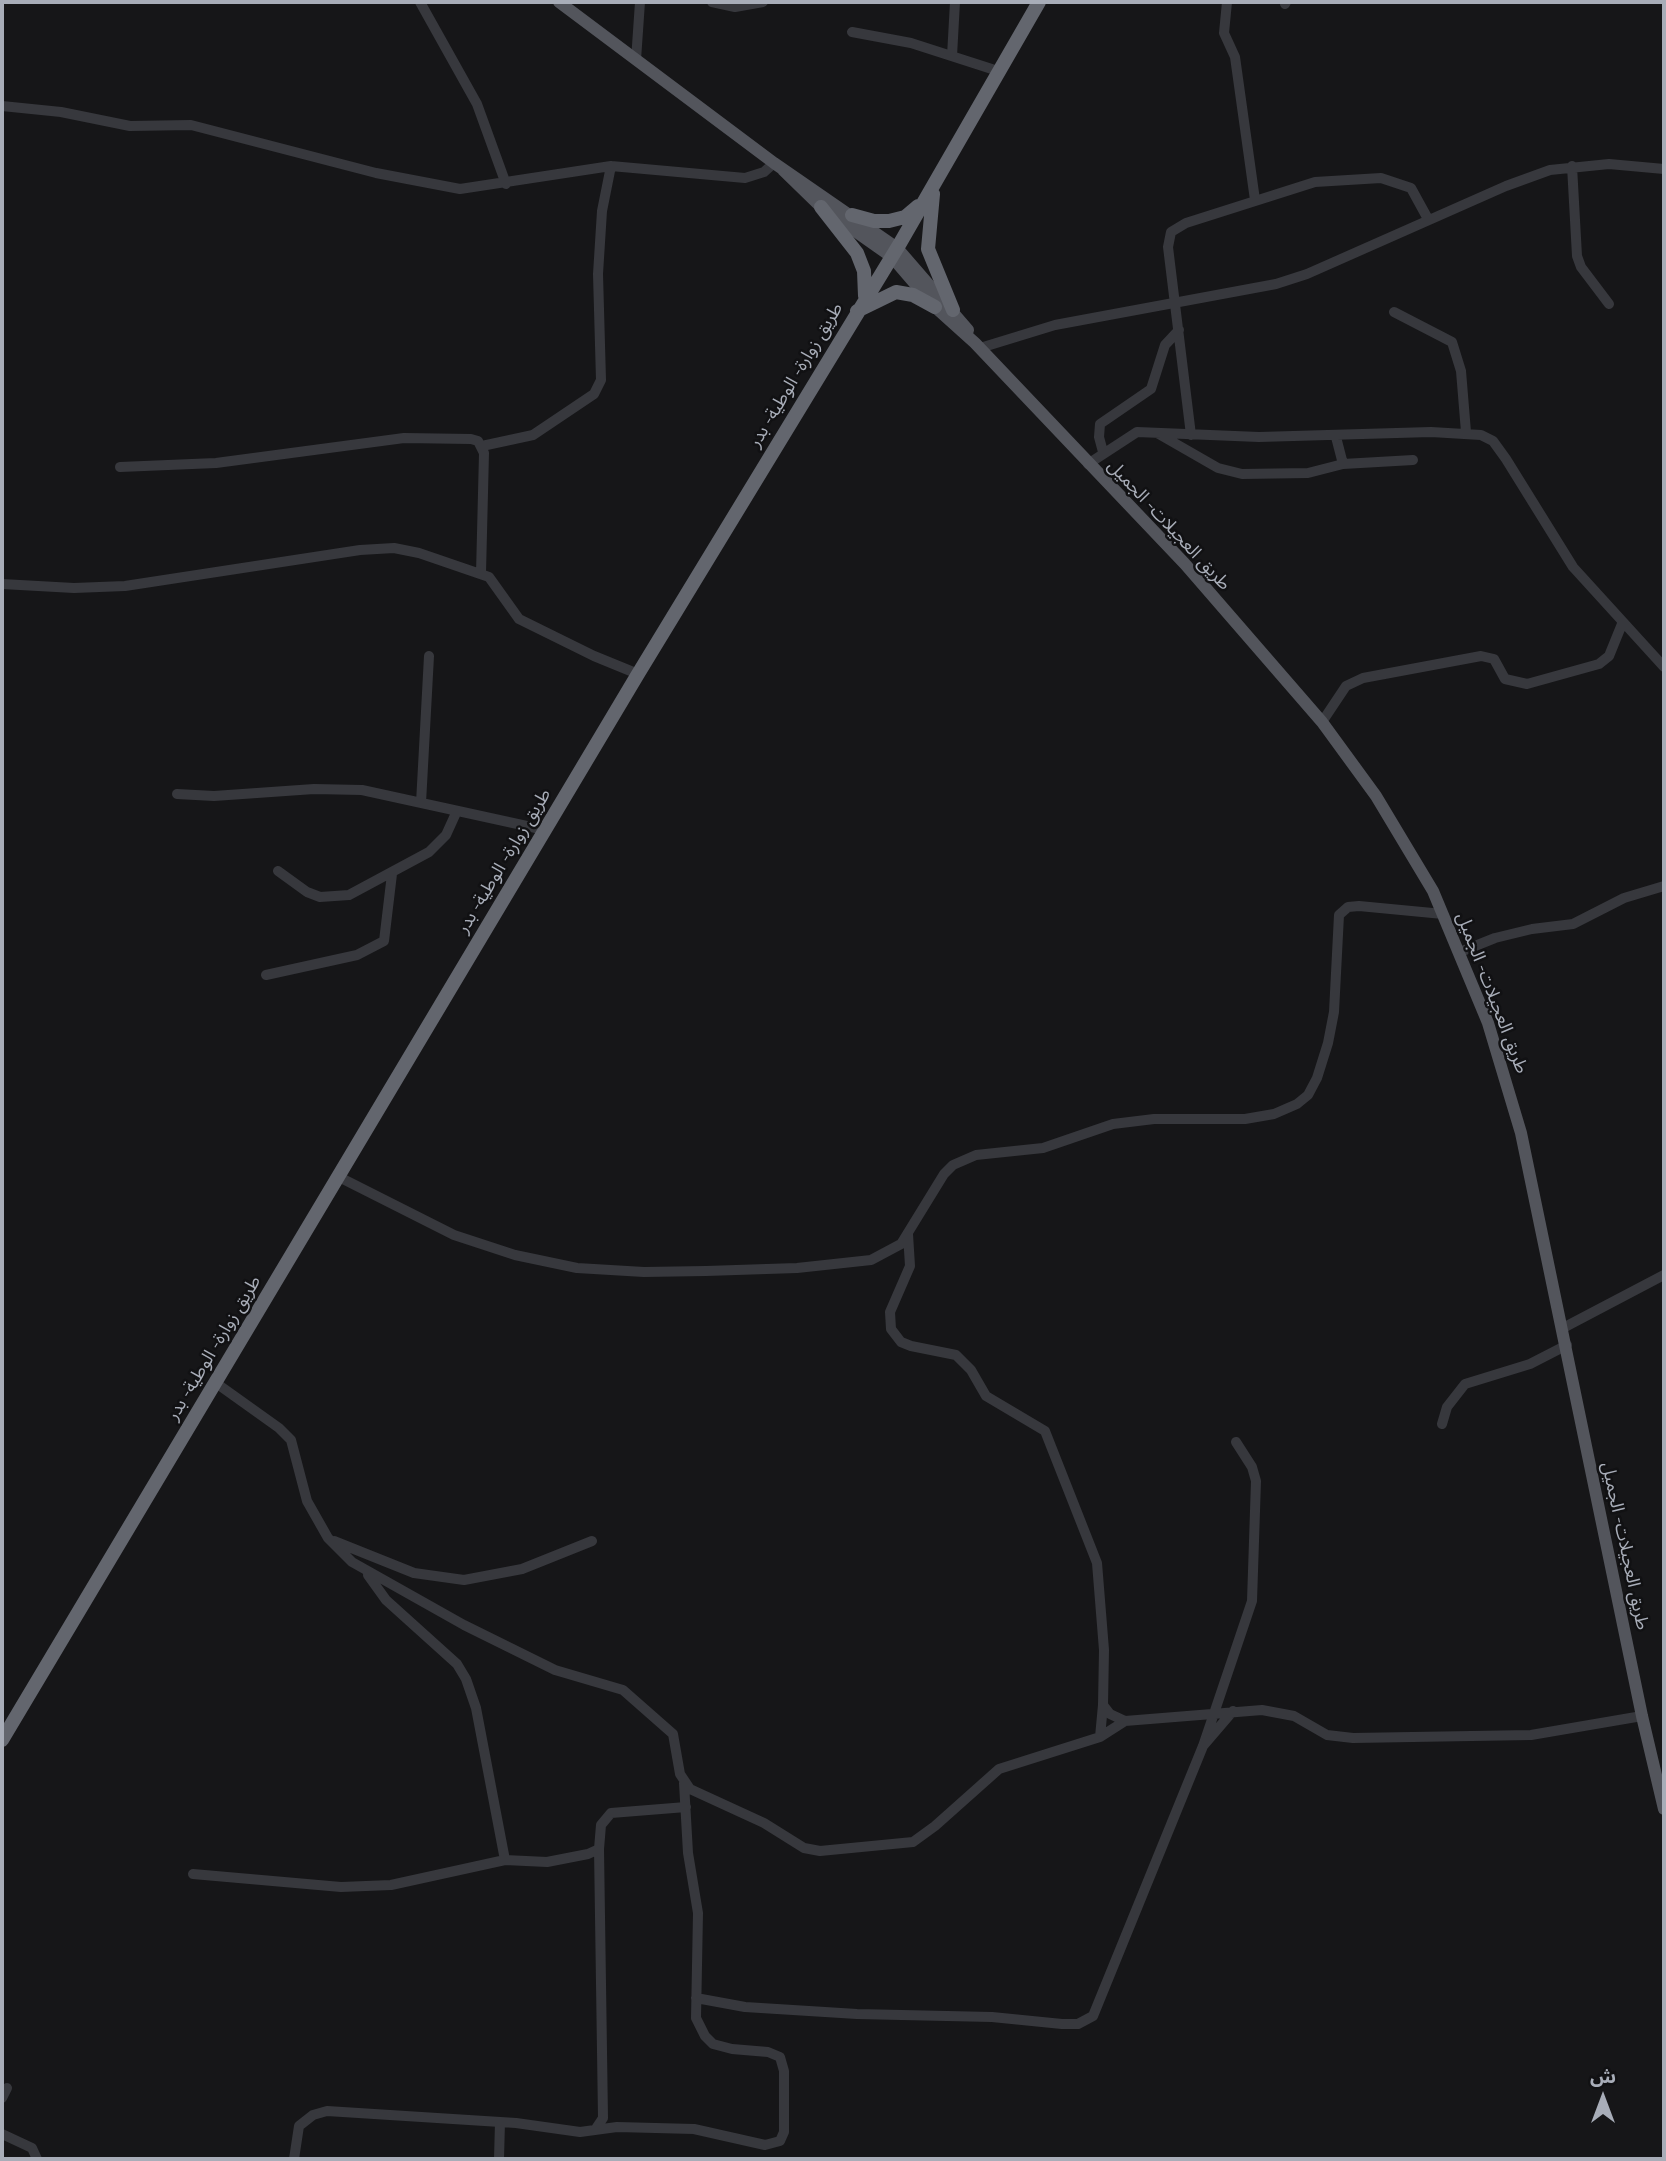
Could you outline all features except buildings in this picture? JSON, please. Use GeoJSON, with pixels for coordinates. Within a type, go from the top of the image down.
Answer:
{"type":"FeatureCollection","features":[{"type":"Feature","properties":{"kind":"highway","name":"طريق زوارة- الوطية- بدر"},"geometry":{"type":"LineString","coordinates":[[2,1738],[638,674],[935,184],[1039,2]]}},
{"type":"Feature","properties":{"kind":"highway"},"geometry":{"type":"LineString","coordinates":[[935,184],[928,222],[928,249],[953,310]]}},
{"type":"Feature","properties":{"kind":"highway"},"geometry":{"type":"LineString","coordinates":[[852,215],[874,221],[897,220],[912,213],[927,197]]}},
{"type":"Feature","properties":{"kind":"highway"},"geometry":{"type":"LineString","coordinates":[[821,206],[857,253],[864,271],[865,297]]}},
{"type":"Feature","properties":{"kind":"highway"},"geometry":{"type":"LineString","coordinates":[[856,312],[896,292],[912,295],[935,307]]}},
{"type":"Feature","properties":{"kind":"main road"},"geometry":{"type":"LineString","coordinates":[[559,2],[779,166],[852,215],[953,310],[978,345]]}},
{"type":"Feature","properties":{"kind":"main road"},"geometry":{"type":"LineString","coordinates":[[779,166],[821,206],[894,252],[935,307],[978,345]]}},
{"type":"Feature","properties":{"kind":"main road","name":"طريق العجيلات- الجميل"},"geometry":{"type":"LineString","coordinates":[[978,345],[1185,564],[1322,722],[1383,807],[1443,914],[1460,952],[1509,1089],[1567,1345],[1642,1716],[1663,1800]]}},
{"type":"Feature","properties":{"kind":"street"},"geometry":{"type":"LineString","coordinates":[[420,2],[477,104],[506,184]]}},
{"type":"Feature","properties":{"kind":"street"},"geometry":{"type":"LineString","coordinates":[[636,60],[640,2]]}},
{"type":"Feature","properties":{"kind":"street"},"geometry":{"type":"LineString","coordinates":[[712,2],[734,7],[763,2]]}},
{"type":"Feature","properties":{"kind":"street"},"geometry":{"type":"LineString","coordinates":[[952,56],[954,2]]}},
{"type":"Feature","properties":{"kind":"street"},"geometry":{"type":"LineString","coordinates":[[1227,2],[1224,33],[1235,57],[1255,200]]}},
{"type":"Feature","properties":{"kind":"street"},"geometry":{"type":"LineString","coordinates":[[852,32],[911,43],[998,71]]}},
{"type":"Feature","properties":{"kind":"street"},"geometry":{"type":"LineString","coordinates":[[2,106],[50,110],[130,126],[191,125],[376,173],[460,189],[506,184],[570,170],[611,166],[734,179],[756,176],[779,166]]}},
{"type":"Feature","properties":{"kind":"street"},"geometry":{"type":"LineString","coordinates":[[978,345],[1055,325],[1239,293],[1307,274],[1506,186],[1572,166],[1609,163],[1664,169]]}},
{"type":"Feature","properties":{"kind":"street"},"geometry":{"type":"LineString","coordinates":[[482,446],[533,435],[594,394],[601,380],[598,274],[602,211],[611,166]]}},
{"type":"Feature","properties":{"kind":"street"},"geometry":{"type":"LineString","coordinates":[[1572,166],[1577,256],[1581,267],[1609,304]]}},
{"type":"Feature","properties":{"kind":"street"},"geometry":{"type":"LineString","coordinates":[[1191,435],[1168,247],[1171,232],[1186,223],[1315,182],[1381,178],[1412,188],[1428,219]]}},
{"type":"Feature","properties":{"kind":"street"},"geometry":{"type":"LineString","coordinates":[[1394,312],[1452,342],[1461,371],[1466,432]]}},
{"type":"Feature","properties":{"kind":"street"},"geometry":{"type":"LineString","coordinates":[[1103,452],[1098,437],[1101,424],[1151,389],[1165,345],[1179,330]]}},
{"type":"Feature","properties":{"kind":"street"},"geometry":{"type":"LineString","coordinates":[[1154,431],[1218,468],[1242,474],[1308,473],[1343,464],[1413,460]]}},
{"type":"Feature","properties":{"kind":"street"},"geometry":{"type":"LineString","coordinates":[[1088,464],[1130,435],[1154,431],[1191,435],[1336,437],[1466,432],[1493,441],[1573,567],[1622,624],[1664,667]]}},
{"type":"Feature","properties":{"kind":"street"},"geometry":{"type":"LineString","coordinates":[[1336,437],[1343,464]]}},
{"type":"Feature","properties":{"kind":"street"},"geometry":{"type":"LineString","coordinates":[[120,467],[216,463],[404,438],[458,438],[478,441],[482,446],[481,573]]}},
{"type":"Feature","properties":{"kind":"street"},"geometry":{"type":"LineString","coordinates":[[2,584],[74,588],[125,586],[360,550],[394,548],[481,573],[496,582],[519,618],[594,656],[638,674]]}},
{"type":"Feature","properties":{"kind":"street"},"geometry":{"type":"LineString","coordinates":[[1322,722],[1346,686],[1363,677],[1481,656],[1494,659],[1506,679],[1527,684],[1600,663],[1609,656],[1622,624]]}},
{"type":"Feature","properties":{"kind":"street"},"geometry":{"type":"LineString","coordinates":[[421,803],[429,656]]}},
{"type":"Feature","properties":{"kind":"street"},"geometry":{"type":"LineString","coordinates":[[177,794],[214,796],[338,788],[383,793],[456,813],[545,830]]}},
{"type":"Feature","properties":{"kind":"street"},"geometry":{"type":"LineString","coordinates":[[278,871],[307,892],[333,898],[362,890],[439,844],[456,813]]}},
{"type":"Feature","properties":{"kind":"street"},"geometry":{"type":"LineString","coordinates":[[266,975],[357,955],[384,941],[392,874]]}},
{"type":"Feature","properties":{"kind":"street"},"geometry":{"type":"LineString","coordinates":[[1460,952],[1495,938],[1573,924],[1624,898],[1664,886]]}},
{"type":"Feature","properties":{"kind":"street"},"geometry":{"type":"LineString","coordinates":[[339,1177],[454,1234],[538,1260],[607,1271],[706,1271],[839,1265],[884,1255],[901,1244],[944,1174],[953,1165],[976,1154],[1043,1148],[1113,1124],[1154,1119],[1252,1118],[1297,1104],[1308,1095],[1317,1078],[1335,1012],[1339,915],[1348,907],[1359,905],[1443,914]]}},
{"type":"Feature","properties":{"kind":"street"},"geometry":{"type":"LineString","coordinates":[[908,1234],[910,1266],[890,1312],[891,1329],[901,1342],[956,1355],[971,1370],[986,1396],[1045,1431],[1097,1563],[1104,1650],[1100,1737]]}},
{"type":"Feature","properties":{"kind":"street"},"geometry":{"type":"LineString","coordinates":[[1563,1328],[1664,1275]]}},
{"type":"Feature","properties":{"kind":"street"},"geometry":{"type":"LineString","coordinates":[[1442,1424],[1447,1406],[1465,1384],[1530,1364],[1567,1345]]}},
{"type":"Feature","properties":{"kind":"street"},"geometry":{"type":"LineString","coordinates":[[216,1383],[279,1428],[291,1440],[307,1501],[328,1538],[366,1572],[386,1600],[457,1664],[466,1679],[476,1707],[505,1860]]}},
{"type":"Feature","properties":{"kind":"street"},"geometry":{"type":"LineString","coordinates":[[696,1998],[745,2007],[857,2014],[992,2017],[1062,2024],[1087,2021],[1099,2005],[1203,1746],[1249,1611],[1255,1582],[1256,1481],[1252,1467],[1236,1442]]}},
{"type":"Feature","properties":{"kind":"street"},"geometry":{"type":"LineString","coordinates":[[328,1538],[414,1573],[464,1580],[522,1569],[592,1541]]}},
{"type":"Feature","properties":{"kind":"street"},"geometry":{"type":"LineString","coordinates":[[294,2159],[299,2126],[313,2115],[327,2111],[499,2122],[564,2131],[617,2127],[694,2129],[765,2145],[780,2141],[784,2132],[783,2062],[768,2052],[732,2049],[713,2044],[698,2026],[698,1913],[688,1853],[684,1783],[673,1734],[623,1690],[566,1675],[366,1572]]}},
{"type":"Feature","properties":{"kind":"street"},"geometry":{"type":"LineString","coordinates":[[1103,1705],[1110,1714],[1125,1721]]}},
{"type":"Feature","properties":{"kind":"street"},"geometry":{"type":"LineString","coordinates":[[684,1783],[701,1794],[764,1822],[804,1848],[820,1850],[902,1844],[922,1838],[999,1769],[1100,1737],[1125,1721],[1262,1710],[1286,1713],[1327,1735],[1353,1738],[1531,1735],[1642,1716]]}},
{"type":"Feature","properties":{"kind":"street"},"geometry":{"type":"LineString","coordinates":[[1203,1746],[1233,1711]]}},
{"type":"Feature","properties":{"kind":"street"},"geometry":{"type":"LineString","coordinates":[[595,2130],[603,2118],[599,1849],[601,1825],[611,1813],[685,1807]]}},
{"type":"Feature","properties":{"kind":"street"},"geometry":{"type":"LineString","coordinates":[[193,1874],[370,1887],[423,1880],[505,1860],[557,1860],[599,1849]]}},
{"type":"Feature","properties":{"kind":"street"},"geometry":{"type":"LineString","coordinates":[[2,2098],[7,2088]]}},
{"type":"Feature","properties":{"kind":"street"},"geometry":{"type":"LineString","coordinates":[[603,2118],[617,2127]]}},
{"type":"Feature","properties":{"kind":"street"},"geometry":{"type":"LineString","coordinates":[[499,2122],[499,2159]]}},
{"type":"Feature","properties":{"kind":"street"},"geometry":{"type":"LineString","coordinates":[[2,2134],[32,2148],[37,2159]]}}]}
